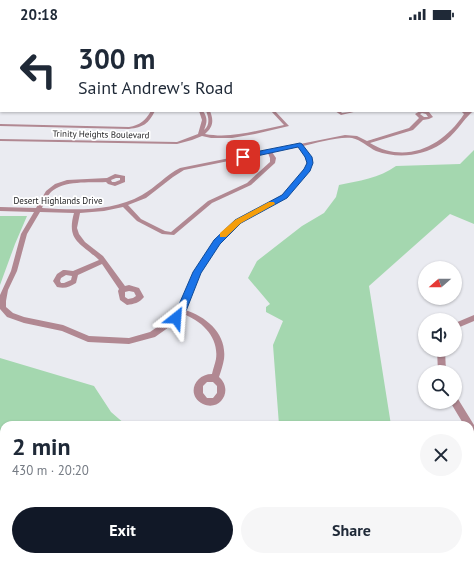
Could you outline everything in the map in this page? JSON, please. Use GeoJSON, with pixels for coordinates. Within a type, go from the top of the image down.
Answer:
{"type":"FeatureCollection","features":[{"type":"Feature","properties":{"kind":"street"},"geometry":{"type":"LineString","coordinates":[[0,125],[129,128],[139,126],[148,121],[152,112]]}},
{"type":"Feature","properties":{"kind":"street"},"geometry":{"type":"LineString","coordinates":[[202,112],[205,116],[206,123],[200,134],[214,138],[230,137],[287,126],[274,112]]}},
{"type":"Feature","properties":{"kind":"street","name":"Trinity Heights Boulevard"},"geometry":{"type":"LineString","coordinates":[[0,140],[169,144],[184,141],[206,132],[211,125],[211,118],[208,112]]}},
{"type":"Feature","properties":{"kind":"street"},"geometry":{"type":"LineString","coordinates":[[337,112],[341,114],[351,112]]}},
{"type":"Feature","properties":{"kind":"street","name":"Desert Highlands Drive"},"geometry":{"type":"LineString","coordinates":[[0,209],[78,211],[104,210],[125,205],[150,194],[173,174],[182,169],[345,136],[357,137],[378,150],[394,154],[422,152],[439,143],[456,130],[468,112]]}},
{"type":"Feature","properties":{"kind":"street"},"geometry":{"type":"LineString","coordinates":[[367,143],[411,129],[422,118]]}},
{"type":"Feature","properties":{"kind":"street"},"geometry":{"type":"LineString","coordinates":[[108,180],[72,181],[57,185],[48,192],[24,234],[14,271],[5,290],[2,301],[3,308],[10,315],[24,320],[63,328],[88,339],[129,341],[144,338],[160,330],[176,318],[181,311],[197,272],[223,234],[243,218],[284,196],[308,169],[310,160],[300,145]]}},
{"type":"Feature","properties":{"kind":"street"},"geometry":{"type":"LineString","coordinates":[[125,205],[139,220],[164,233],[172,234],[210,202],[245,186],[260,176],[272,163],[273,158],[269,151]]}},
{"type":"Feature","properties":{"kind":"street"},"geometry":{"type":"LineString","coordinates":[[78,211],[74,224],[75,235],[78,240],[102,261],[123,289]]}},
{"type":"Feature","properties":{"kind":"street"},"geometry":{"type":"LineString","coordinates":[[74,274],[102,261]]}},
{"type":"Feature","properties":{"kind":"street"},"geometry":{"type":"LineString","coordinates":[[181,311],[201,319],[213,331],[219,343],[220,358],[214,379]]}},
{"type":"Feature","properties":{"kind":"street"},"geometry":{"type":"LineString","coordinates":[[462,323],[474,318]]}},
{"type":"Feature","properties":{"kind":"street"},"geometry":{"type":"LineString","coordinates":[[458,409],[466,421]]}},
{"type":"Feature","properties":{"kind":"green space"},"geometry":{"type":"Polygon","coordinates":[[[474,150],[474,224],[450,214],[369,286],[390,421],[279,421],[273,345],[283,321],[266,312],[266,307],[270,304],[248,278],[257,261],[302,226],[324,213],[336,197],[339,185],[376,176],[396,166],[460,164],[474,150]]]}},
{"type":"Feature","properties":{"kind":"green space"},"geometry":{"type":"Polygon","coordinates":[[[0,216],[27,216],[0,285],[0,216]]]}},
{"type":"Feature","properties":{"kind":"green space"},"geometry":{"type":"Polygon","coordinates":[[[0,358],[94,386],[111,412],[121,421],[0,421],[0,358]]]}},
{"type":"Feature","properties":{"kind":"slow traffic"},"geometry":{"type":"LineString","coordinates":[[223,235],[248,215],[272,204]]}},
{"type":"Feature","properties":{"kind":"route"},"geometry":{"type":"LineString","coordinates":[[176,318],[181,311],[197,272],[223,234],[248,215],[278,200],[288,193],[299,177],[308,169],[310,163],[309,157],[300,145],[243,157]]}}]}
